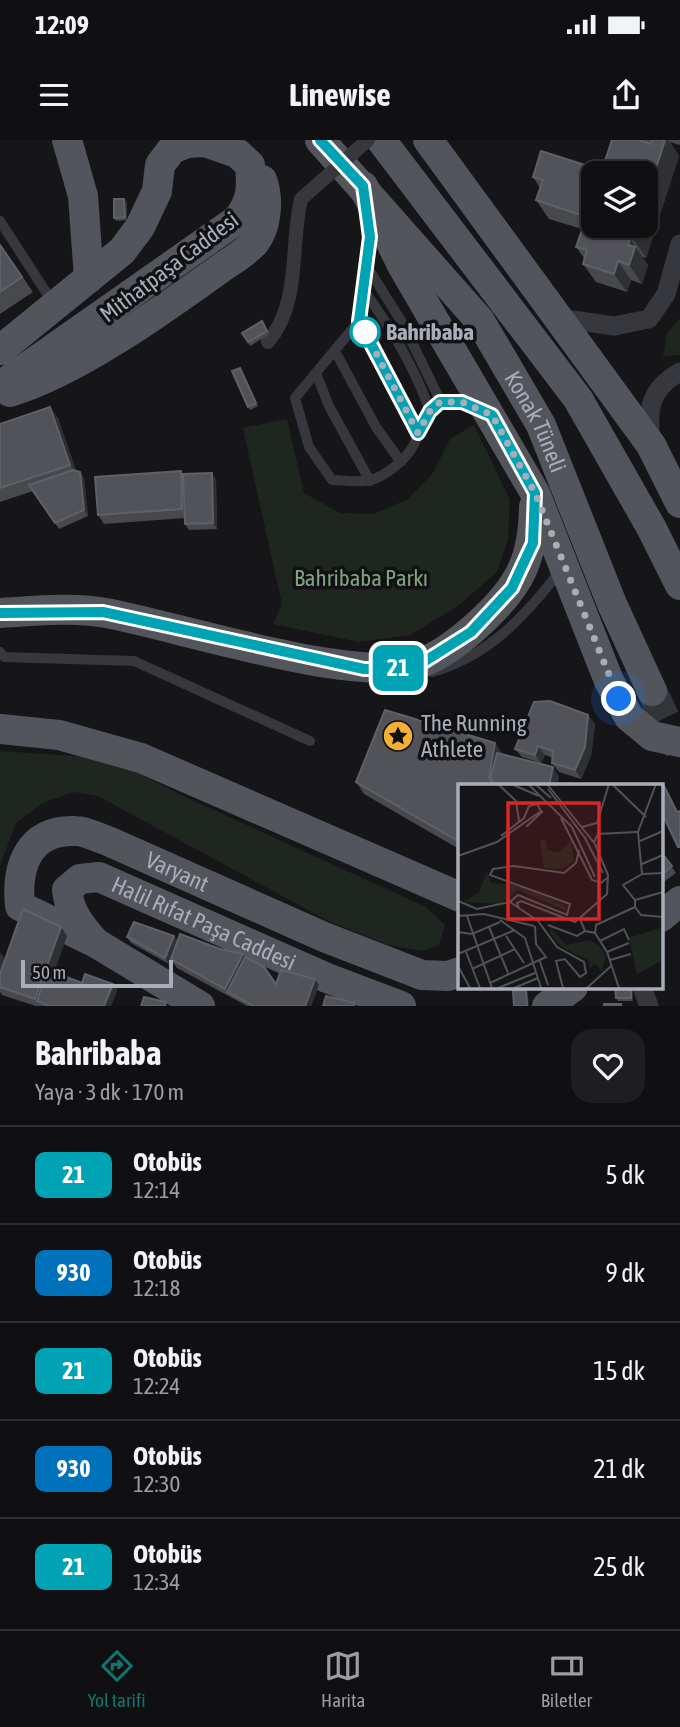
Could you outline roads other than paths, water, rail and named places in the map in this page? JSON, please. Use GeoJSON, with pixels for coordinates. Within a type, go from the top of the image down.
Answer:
{"type":"FeatureCollection","features":[{"type":"Feature","properties":{"kind":"main road"},"geometry":{"type":"LineString","coordinates":[[67,140],[83,196],[89,278]]}},
{"type":"Feature","properties":{"kind":"main road","name":"Konak Tüneli"},"geometry":{"type":"LineString","coordinates":[[320,140],[480,321],[541,425],[612,604],[652,691]]}},
{"type":"Feature","properties":{"kind":"main road"},"geometry":{"type":"LineString","coordinates":[[360,140],[387,170],[420,194]]}},
{"type":"Feature","properties":{"kind":"main road"},"geometry":{"type":"LineString","coordinates":[[381,140],[420,194]]}},
{"type":"Feature","properties":{"kind":"main road"},"geometry":{"type":"LineString","coordinates":[[428,140],[652,445],[680,503]]}},
{"type":"Feature","properties":{"kind":"main road","name":"Mithatpaşa Caddesi"},"geometry":{"type":"LineString","coordinates":[[0,350],[122,251],[140,227],[157,191],[158,152],[187,143],[205,142],[237,153],[250,165],[253,188],[250,204],[238,219],[0,386]]}},
{"type":"Feature","properties":{"kind":"main road"},"geometry":{"type":"LineString","coordinates":[[0,395],[53,377],[196,285],[254,244],[262,231],[266,198],[260,176],[250,165]]}},
{"type":"Feature","properties":{"kind":"main road"},"geometry":{"type":"LineString","coordinates":[[363,186],[402,267],[492,415],[535,493],[609,681],[629,717],[652,736],[680,742]]}},
{"type":"Feature","properties":{"kind":"main road","name":"Konak Tüneli"},"geometry":{"type":"LineString","coordinates":[[420,194],[578,399],[652,529],[680,585]]}},
{"type":"Feature","properties":{"kind":"main road"},"geometry":{"type":"LineString","coordinates":[[0,613],[103,612],[307,659],[364,669],[392,669],[422,663],[471,632],[504,598],[522,571],[533,543],[535,493]]}},
{"type":"Feature","properties":{"kind":"main road"},"geometry":{"type":"LineString","coordinates":[[0,729],[59,735],[141,758],[458,896]]}},
{"type":"Feature","properties":{"kind":"main road","name":"Varyant"},"geometry":{"type":"LineString","coordinates":[[96,943],[20,906],[17,881],[22,864],[32,846],[49,836],[77,831],[108,841],[324,937],[422,975],[448,976],[458,973]]}},
{"type":"Feature","properties":{"kind":"main road","name":"Halil Rıfat Paşa Caddesi"},"geometry":{"type":"LineString","coordinates":[[96,943],[79,923],[68,903],[67,890],[80,879],[99,877],[327,978],[401,1006]]}},
{"type":"Feature","properties":{"kind":"main road"},"geometry":{"type":"LineString","coordinates":[[662,916],[680,901]]}},
{"type":"Feature","properties":{"kind":"main road"},"geometry":{"type":"LineString","coordinates":[[96,943],[201,1006]]}},
{"type":"Feature","properties":{"kind":"main road"},"geometry":{"type":"LineString","coordinates":[[545,1004],[571,988]]}},
{"type":"Feature","properties":{"kind":"street"},"geometry":{"type":"LineString","coordinates":[[268,342],[277,331],[287,310],[301,199],[368,140]]}},
{"type":"Feature","properties":{"kind":"street"},"geometry":{"type":"LineString","coordinates":[[559,318],[614,327],[649,319],[666,294],[680,244]]}},
{"type":"Feature","properties":{"kind":"street"},"geometry":{"type":"LineString","coordinates":[[652,445],[648,415],[657,389],[680,372]]}},
{"type":"Feature","properties":{"kind":"street"},"geometry":{"type":"LineString","coordinates":[[642,988],[649,1006]]}},
{"type":"Feature","properties":{"kind":"lane"},"geometry":{"type":"LineString","coordinates":[[363,186],[370,237],[359,321],[295,398],[309,447],[332,480],[370,481],[401,462],[414,446],[430,411],[440,402],[462,402],[492,415]]}},
{"type":"Feature","properties":{"kind":"lane"},"geometry":{"type":"LineString","coordinates":[[0,221],[55,306]]}},
{"type":"Feature","properties":{"kind":"lane"},"geometry":{"type":"LineString","coordinates":[[368,268],[402,324],[440,402]]}},
{"type":"Feature","properties":{"kind":"lane"},"geometry":{"type":"LineString","coordinates":[[364,290],[397,337],[418,375],[430,411]]}},
{"type":"Feature","properties":{"kind":"lane"},"geometry":{"type":"LineString","coordinates":[[359,321],[418,433]]}},
{"type":"Feature","properties":{"kind":"lane"},"geometry":{"type":"LineString","coordinates":[[335,351],[376,427],[401,462]]}},
{"type":"Feature","properties":{"kind":"lane"},"geometry":{"type":"LineString","coordinates":[[316,373],[329,406],[370,481]]}},
{"type":"Feature","properties":{"kind":"lane"},"geometry":{"type":"LineString","coordinates":[[392,669],[432,672],[461,664],[502,636],[533,606],[563,567]]}},
{"type":"Feature","properties":{"kind":"lane"},"geometry":{"type":"LineString","coordinates":[[0,652],[4,657],[134,661],[310,741]]}},
{"type":"Feature","properties":{"kind":"tunnel"},"geometry":{"type":"LineString","coordinates":[[652,691],[680,750]]}},
{"type":"Feature","properties":{"kind":"place","name":"Bahribaba"},"geometry":{"type":"Point","coordinates":[365,332]}},
{"type":"Feature","properties":{"kind":"place","name":"The Running Athlete"},"geometry":{"type":"Point","coordinates":[398,736]}},
{"type":"Feature","properties":{"kind":"park label","name":"Bahribaba Parkı"},"geometry":{"type":"Point","coordinates":[361,578]}}]}
